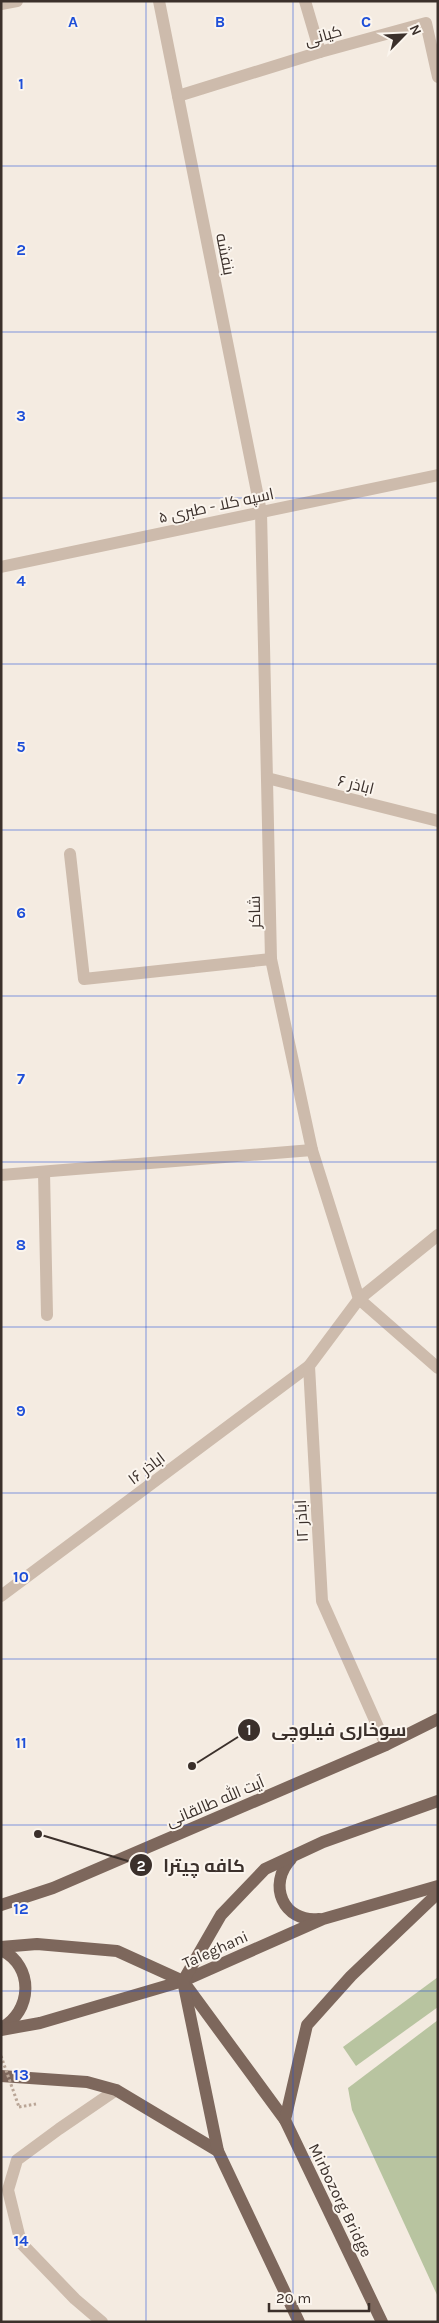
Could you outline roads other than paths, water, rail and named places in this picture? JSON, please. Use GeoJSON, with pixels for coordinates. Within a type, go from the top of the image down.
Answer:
{"type":"FeatureCollection","features":[{"type":"Feature","properties":{"kind":"main road","name":"آیت الله طالقانی"},"geometry":{"type":"LineString","coordinates":[[1,1905],[53,1888],[386,1745],[438,1719]]}},
{"type":"Feature","properties":{"kind":"main road"},"geometry":{"type":"LineString","coordinates":[[299,2322],[218,2151],[183,1981],[221,1915],[265,1869],[324,1842],[438,1801]]}},
{"type":"Feature","properties":{"kind":"main road"},"geometry":{"type":"LineString","coordinates":[[293,1857],[284,1866],[280,1878],[279,1890],[283,1901],[290,1911],[300,1917],[312,1920],[323,1919]]}},
{"type":"Feature","properties":{"kind":"main road","name":"Taleghani"},"geometry":{"type":"LineString","coordinates":[[1,2029],[40,2024],[183,1981],[323,1919],[438,1886]]}},
{"type":"Feature","properties":{"kind":"main road"},"geometry":{"type":"LineString","coordinates":[[285,2120],[306,2025],[351,1976],[438,1892]]}},
{"type":"Feature","properties":{"kind":"main road"},"geometry":{"type":"LineString","coordinates":[[1,1949],[37,1944],[117,1951],[183,1981]]}},
{"type":"Feature","properties":{"kind":"main road"},"geometry":{"type":"LineString","coordinates":[[1,1949],[16,1961],[27,1985],[25,2000],[20,2013],[10,2024],[1,2029]]}},
{"type":"Feature","properties":{"kind":"main road","name":"Mirbozorg Bridge"},"geometry":{"type":"LineString","coordinates":[[183,1981],[285,2120],[382,2322]]}},
{"type":"Feature","properties":{"kind":"main road"},"geometry":{"type":"LineString","coordinates":[[1,2076],[87,2082],[116,2090],[218,2151]]}},
{"type":"Feature","properties":{"kind":"street"},"geometry":{"type":"LineString","coordinates":[[1,4],[17,1]]}},
{"type":"Feature","properties":{"kind":"street","name":"بنفشه"},"geometry":{"type":"LineString","coordinates":[[159,1],[261,512]]}},
{"type":"Feature","properties":{"kind":"street"},"geometry":{"type":"LineString","coordinates":[[305,1],[320,52]]}},
{"type":"Feature","properties":{"kind":"street","name":"کیانی"},"geometry":{"type":"LineString","coordinates":[[178,96],[320,52],[426,23],[438,77]]}},
{"type":"Feature","properties":{"kind":"street","name":"اسپه کلا - طبری ۵"},"geometry":{"type":"LineString","coordinates":[[1,567],[438,475]]}},
{"type":"Feature","properties":{"kind":"street","name":"شاکر"},"geometry":{"type":"LineString","coordinates":[[261,512],[271,958],[312,1150],[360,1299]]}},
{"type":"Feature","properties":{"kind":"street","name":"اباذر ۶"},"geometry":{"type":"LineString","coordinates":[[267,778],[438,821]]}},
{"type":"Feature","properties":{"kind":"street"},"geometry":{"type":"LineString","coordinates":[[70,854],[84,979],[271,958]]}},
{"type":"Feature","properties":{"kind":"street"},"geometry":{"type":"LineString","coordinates":[[1,1175],[312,1150]]}},
{"type":"Feature","properties":{"kind":"street"},"geometry":{"type":"LineString","coordinates":[[44,1172],[47,1315]]}},
{"type":"Feature","properties":{"kind":"street"},"geometry":{"type":"LineString","coordinates":[[309,1366],[360,1299],[438,1235]]}},
{"type":"Feature","properties":{"kind":"street"},"geometry":{"type":"LineString","coordinates":[[360,1299],[438,1368]]}},
{"type":"Feature","properties":{"kind":"street","name":"اباذر ۱۶"},"geometry":{"type":"LineString","coordinates":[[1,1596],[309,1366]]}},
{"type":"Feature","properties":{"kind":"street","name":"اباذر ۱۲"},"geometry":{"type":"LineString","coordinates":[[309,1366],[322,1601],[386,1745]]}},
{"type":"Feature","properties":{"kind":"street"},"geometry":{"type":"LineString","coordinates":[[102,2322],[75,2300],[21,2243],[8,2190],[17,2160],[116,2090]]}},
{"type":"Feature","properties":{"kind":"place","name":"سوخاری فیلوچی"},"geometry":{"type":"Point","coordinates":[192,1766]}},
{"type":"Feature","properties":{"kind":"place","name":"کافه چیترا"},"geometry":{"type":"Point","coordinates":[38,1834]}}]}
